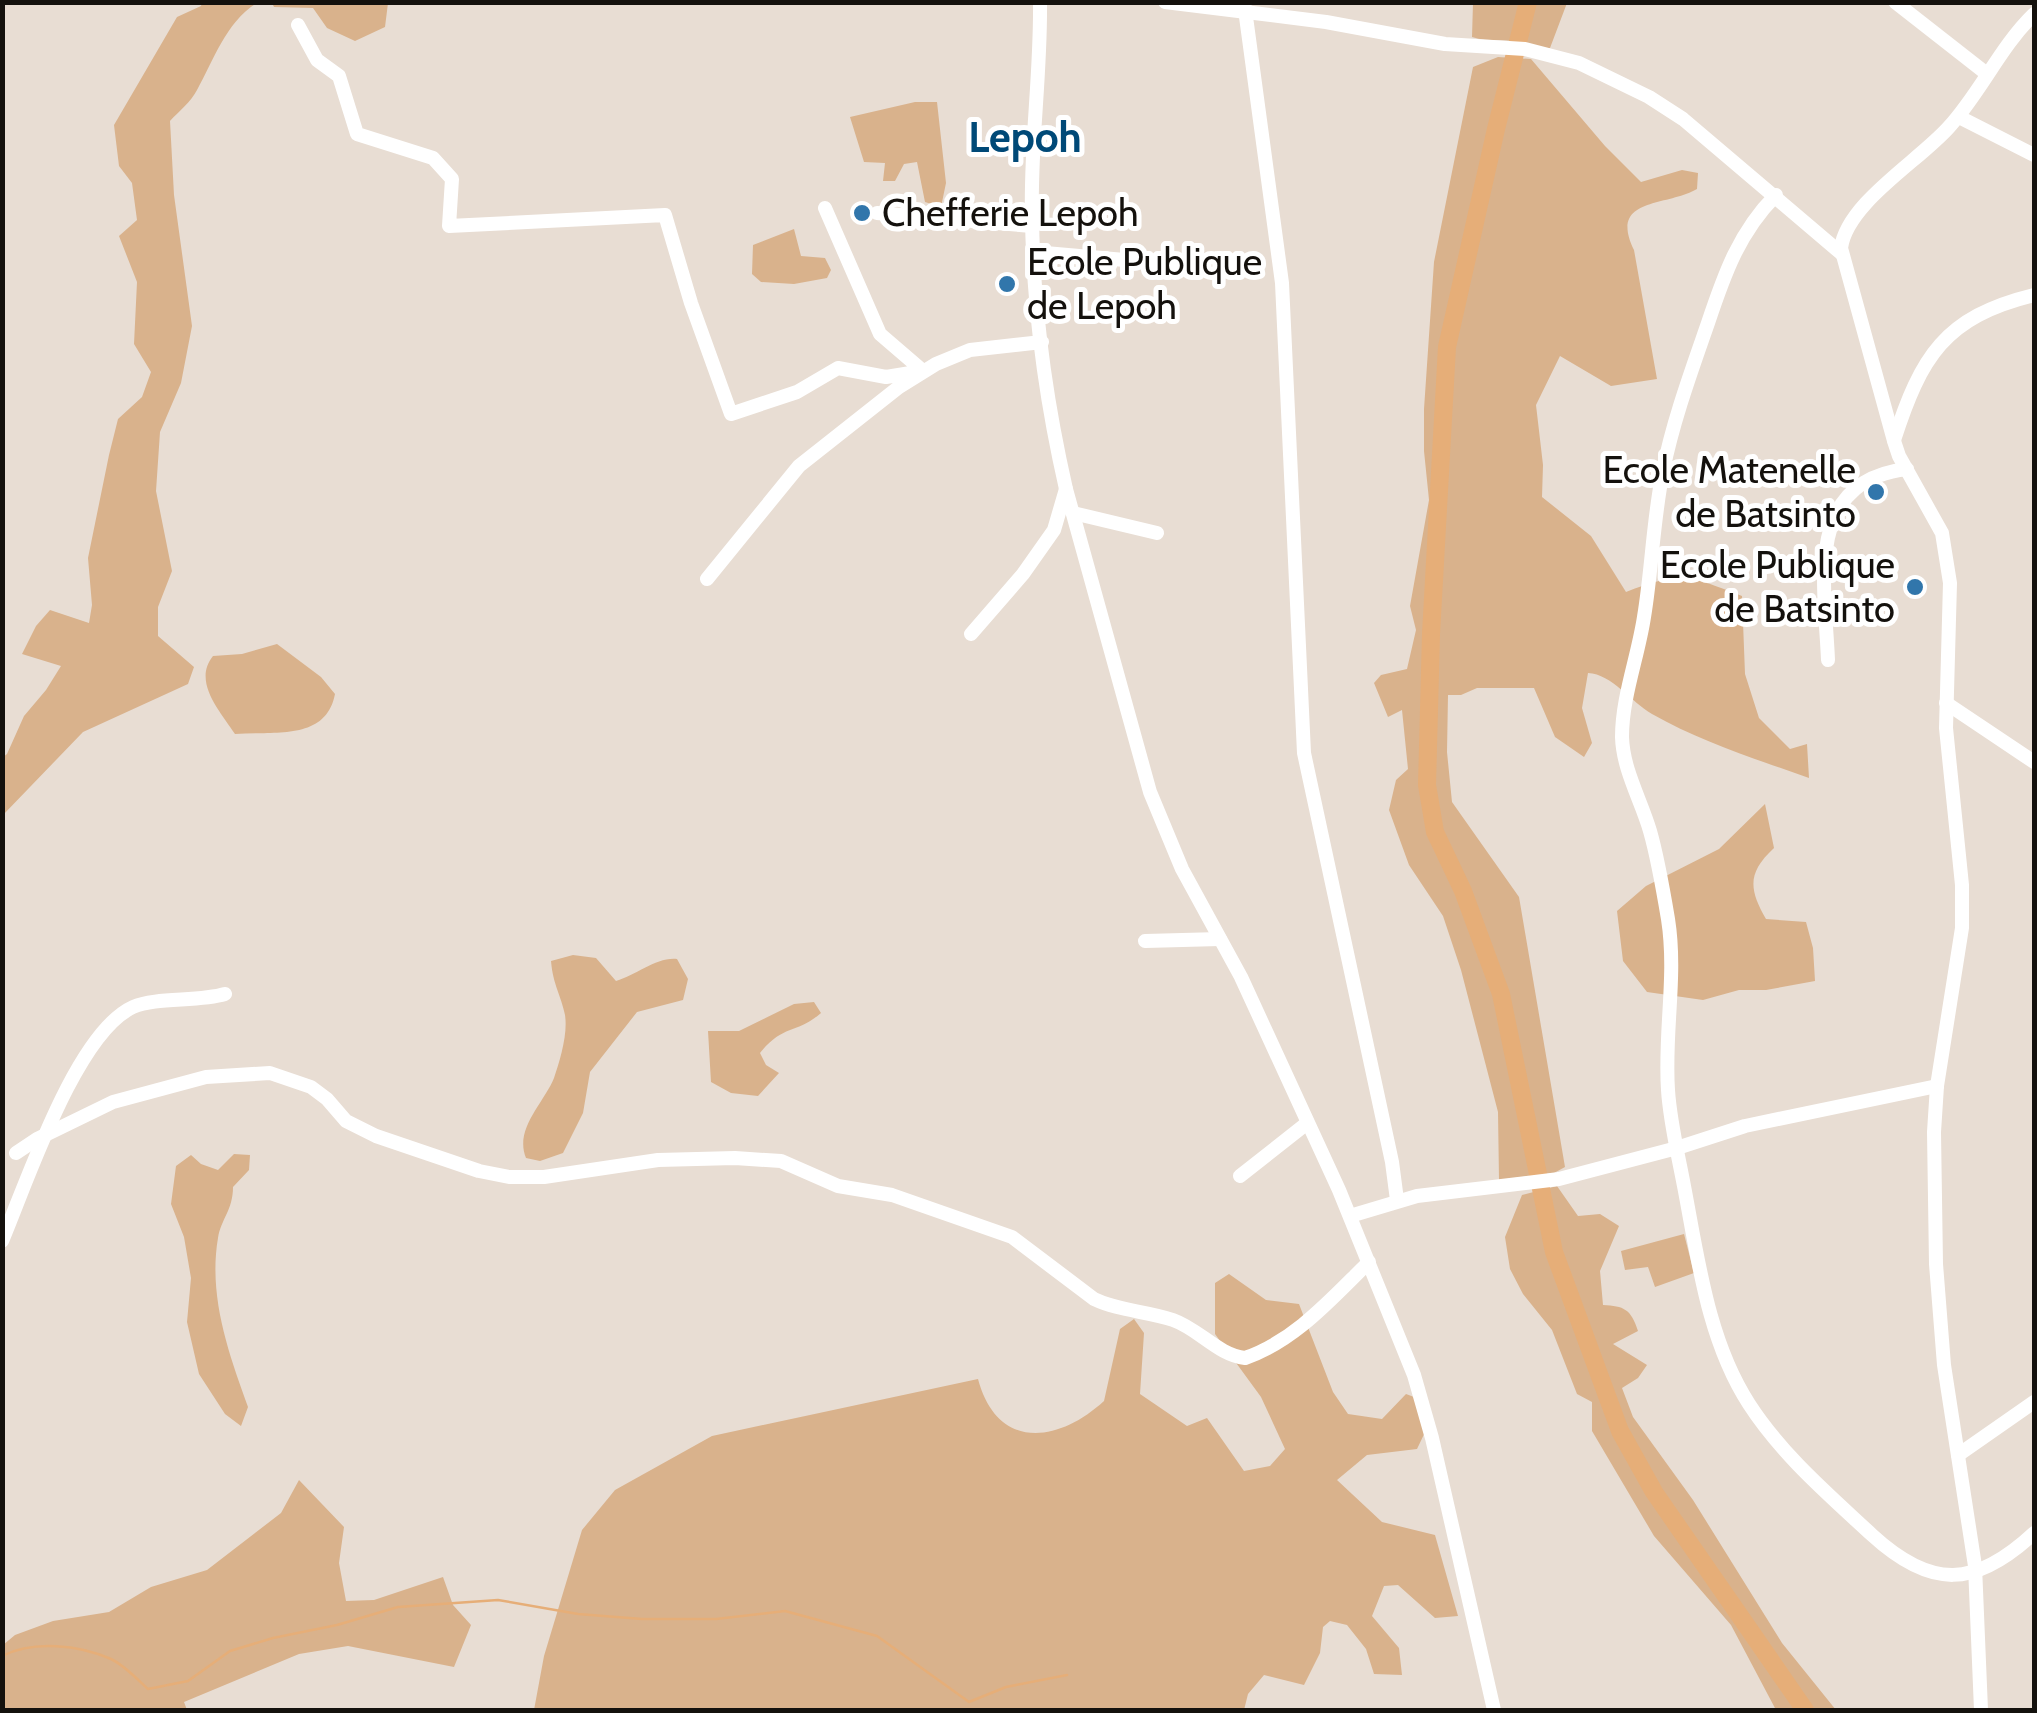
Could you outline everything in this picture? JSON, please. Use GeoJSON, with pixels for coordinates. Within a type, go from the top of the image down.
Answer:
{"type":"FeatureCollection","features":[{"type":"Feature","properties":{"kind":"street"},"geometry":{"type":"LineString","coordinates":[[1040,2],[1032,226],[1042,342],[1066,488],[1150,792],[1182,869],[1220,939],[1350,1216],[1390,1312],[1427,1419],[1494,1710]]}},
{"type":"Feature","properties":{"kind":"street"},"geometry":{"type":"LineString","coordinates":[[1165,2],[1245,7],[1444,44],[1525,49],[1579,63],[1649,97],[1682,120],[1842,254]]}},
{"type":"Feature","properties":{"kind":"street"},"geometry":{"type":"LineString","coordinates":[[1895,2],[1988,74]]}},
{"type":"Feature","properties":{"kind":"street"},"geometry":{"type":"LineString","coordinates":[[1245,7],[1282,284],[1304,753],[1392,1162],[1396,1200]]}},
{"type":"Feature","properties":{"kind":"street"},"geometry":{"type":"LineString","coordinates":[[1981,1710],[1976,1572],[1938,1316],[1934,1132],[1937,1086],[1962,928],[1962,885],[1948,765],[1948,559],[1937,521],[1894,441],[1842,254],[1842,240],[1851,222],[1958,117],[2034,14]]}},
{"type":"Feature","properties":{"kind":"street"},"geometry":{"type":"LineString","coordinates":[[298,25],[316,60],[339,76],[356,134],[434,158],[452,179],[449,226],[665,215],[690,303],[732,414],[796,392],[838,368],[886,377],[922,371]]}},
{"type":"Feature","properties":{"kind":"street"},"geometry":{"type":"LineString","coordinates":[[1958,117],[2034,155]]}},
{"type":"Feature","properties":{"kind":"street"},"geometry":{"type":"LineString","coordinates":[[1776,196],[1756,215],[1731,260],[1676,420],[1663,469],[1645,614],[1623,719],[1623,752],[1650,830],[1669,923],[1673,974],[1668,1089],[1698,1264],[1710,1311],[1739,1384],[1770,1434],[1806,1474],[1905,1562],[1939,1575],[1976,1572],[2034,1533]]}},
{"type":"Feature","properties":{"kind":"street"},"geometry":{"type":"LineString","coordinates":[[825,208],[880,334],[922,371]]}},
{"type":"Feature","properties":{"kind":"street"},"geometry":{"type":"LineString","coordinates":[[877,213],[1032,226]]}},
{"type":"Feature","properties":{"kind":"street"},"geometry":{"type":"LineString","coordinates":[[1034,252],[1170,264]]}},
{"type":"Feature","properties":{"kind":"street"},"geometry":{"type":"LineString","coordinates":[[1894,441],[1927,359],[1945,339],[1968,321],[2034,294]]}},
{"type":"Feature","properties":{"kind":"street"},"geometry":{"type":"LineString","coordinates":[[707,579],[799,466],[922,371],[970,350],[1042,342]]}},
{"type":"Feature","properties":{"kind":"street"},"geometry":{"type":"LineString","coordinates":[[1828,660],[1824,558],[1830,526],[1859,486],[1889,471],[1907,469]]}},
{"type":"Feature","properties":{"kind":"street"},"geometry":{"type":"LineString","coordinates":[[971,634],[1023,574],[1054,530],[1066,488]]}},
{"type":"Feature","properties":{"kind":"street"},"geometry":{"type":"LineString","coordinates":[[1073,512],[1157,533]]}},
{"type":"Feature","properties":{"kind":"street"},"geometry":{"type":"LineString","coordinates":[[1946,703],[2034,762]]}},
{"type":"Feature","properties":{"kind":"street"},"geometry":{"type":"LineString","coordinates":[[1145,940],[1220,939]]}},
{"type":"Feature","properties":{"kind":"street"},"geometry":{"type":"LineString","coordinates":[[2,1241],[48,1132],[89,1049],[126,1012],[140,1005],[197,1001],[225,994]]}},
{"type":"Feature","properties":{"kind":"street"},"geometry":{"type":"LineString","coordinates":[[16,1154],[48,1132],[113,1102],[206,1077],[261,1072],[311,1088],[343,1118],[376,1136],[479,1171],[509,1177],[544,1177],[658,1160],[770,1159],[838,1186],[892,1196],[1012,1237],[1094,1299],[1108,1306],[1173,1320],[1238,1358],[1254,1355],[1282,1340],[1369,1262]]}},
{"type":"Feature","properties":{"kind":"street"},"geometry":{"type":"LineString","coordinates":[[1350,1216],[1396,1200],[1559,1179],[1745,1126],[1937,1086]]}},
{"type":"Feature","properties":{"kind":"street"},"geometry":{"type":"LineString","coordinates":[[1240,1176],[1306,1124]]}},
{"type":"Feature","properties":{"kind":"street"},"geometry":{"type":"LineString","coordinates":[[1958,1455],[2034,1402]]}},
{"type":"Feature","properties":{"kind":"shaded area"},"geometry":{"type":"Polygon","coordinates":[[[202,3],[257,3],[237,20],[194,94],[170,121],[174,195],[192,326],[181,383],[160,432],[156,491],[172,571],[158,607],[158,636],[194,667],[188,684],[83,732],[3,815],[3,757],[24,716],[61,666],[22,654],[36,626],[50,610],[89,623],[92,605],[88,558],[109,455],[118,419],[142,397],[151,372],[134,344],[137,282],[119,236],[137,220],[132,183],[119,166],[114,125],[177,17],[202,3]]]}},
{"type":"Feature","properties":{"kind":"shaded area"},"geometry":{"type":"Polygon","coordinates":[[[272,3],[388,3],[385,27],[355,41],[327,28],[313,8],[274,7],[272,3]]]}},
{"type":"Feature","properties":{"kind":"shaded area"},"geometry":{"type":"Polygon","coordinates":[[[1473,3],[1567,3],[1550,48],[1535,49],[1520,42],[1472,37],[1473,3]]]}},
{"type":"Feature","properties":{"kind":"shaded area"},"geometry":{"type":"Polygon","coordinates":[[[1498,57],[1531,59],[1641,182],[1682,170],[1698,173],[1697,189],[1644,206],[1629,221],[1628,233],[1657,379],[1611,386],[1560,356],[1536,405],[1543,465],[1542,497],[1591,536],[1626,592],[1684,578],[1742,596],[1745,674],[1759,718],[1790,749],[1807,744],[1809,778],[1671,724],[1597,675],[1588,673],[1582,708],[1592,743],[1584,757],[1555,737],[1534,688],[1477,688],[1461,695],[1448,695],[1447,752],[1452,802],[1519,897],[1565,1167],[1554,1173],[1499,1180],[1498,1112],[1461,970],[1443,916],[1409,865],[1389,810],[1396,780],[1408,769],[1402,710],[1388,717],[1374,683],[1381,675],[1407,669],[1416,630],[1410,606],[1429,500],[1424,409],[1434,262],[1473,67],[1498,57]]]}},
{"type":"Feature","properties":{"kind":"shaded area"},"geometry":{"type":"Polygon","coordinates":[[[915,102],[937,102],[946,183],[941,207],[925,202],[917,162],[904,164],[895,181],[883,181],[885,163],[864,162],[850,117],[915,102]]]}},
{"type":"Feature","properties":{"kind":"shaded area"},"geometry":{"type":"Polygon","coordinates":[[[794,229],[801,256],[825,258],[831,270],[827,278],[794,284],[761,282],[752,274],[753,245],[794,229]]]}},
{"type":"Feature","properties":{"kind":"shaded area"},"geometry":{"type":"Polygon","coordinates":[[[277,644],[321,677],[335,694],[330,709],[310,727],[235,734],[211,696],[207,666],[213,656],[242,654],[277,644]]]}},
{"type":"Feature","properties":{"kind":"shaded area"},"geometry":{"type":"Polygon","coordinates":[[[1765,804],[1774,848],[1755,874],[1756,899],[1766,919],[1806,922],[1815,981],[1766,990],[1739,990],[1703,1000],[1647,992],[1623,961],[1617,911],[1646,886],[1719,849],[1765,804]]]}},
{"type":"Feature","properties":{"kind":"shaded area"},"geometry":{"type":"Polygon","coordinates":[[[573,955],[596,958],[616,981],[662,961],[677,959],[688,979],[683,1000],[637,1012],[590,1072],[583,1113],[563,1153],[540,1161],[526,1158],[524,1137],[554,1078],[565,1030],[551,961],[573,955]]]}},
{"type":"Feature","properties":{"kind":"shaded area"},"geometry":{"type":"Polygon","coordinates":[[[814,1002],[821,1013],[776,1037],[760,1053],[766,1065],[779,1073],[758,1096],[731,1093],[711,1082],[708,1031],[739,1031],[794,1004],[814,1002]]]}},
{"type":"Feature","properties":{"kind":"shaded area"},"geometry":{"type":"Polygon","coordinates":[[[234,1154],[250,1155],[249,1170],[233,1187],[220,1231],[216,1282],[228,1346],[248,1407],[241,1426],[225,1414],[199,1374],[187,1322],[191,1278],[184,1237],[171,1204],[176,1166],[191,1155],[201,1164],[218,1170],[234,1154]]]}},
{"type":"Feature","properties":{"kind":"shaded area"},"geometry":{"type":"Polygon","coordinates":[[[1557,1186],[1578,1216],[1600,1214],[1619,1226],[1600,1271],[1603,1305],[1626,1310],[1638,1331],[1613,1344],[1647,1365],[1638,1378],[1622,1388],[1633,1417],[1693,1500],[1782,1643],[1836,1710],[1776,1710],[1731,1625],[1654,1536],[1592,1431],[1592,1402],[1577,1394],[1552,1330],[1523,1294],[1510,1269],[1505,1237],[1522,1195],[1557,1186]]]}},
{"type":"Feature","properties":{"kind":"shaded area"},"geometry":{"type":"Polygon","coordinates":[[[1684,1234],[1694,1273],[1655,1287],[1648,1267],[1625,1270],[1621,1251],[1684,1234]]]}},
{"type":"Feature","properties":{"kind":"shaded area"},"geometry":{"type":"Polygon","coordinates":[[[1229,1274],[1266,1300],[1299,1304],[1333,1392],[1348,1414],[1382,1419],[1406,1394],[1414,1397],[1427,1428],[1417,1449],[1367,1455],[1337,1480],[1382,1522],[1435,1535],[1458,1616],[1435,1618],[1398,1585],[1384,1586],[1372,1616],[1399,1648],[1402,1675],[1374,1674],[1366,1649],[1347,1625],[1330,1621],[1323,1627],[1320,1653],[1304,1685],[1264,1675],[1248,1694],[1244,1710],[534,1710],[544,1656],[582,1530],[615,1490],[712,1436],[978,1379],[999,1418],[1030,1433],[1048,1432],[1067,1426],[1104,1401],[1120,1329],[1134,1319],[1144,1333],[1140,1394],[1187,1426],[1207,1418],[1244,1471],[1270,1466],[1285,1449],[1261,1397],[1215,1334],[1215,1283],[1229,1274]]]}},
{"type":"Feature","properties":{"kind":"shaded area"},"geometry":{"type":"Polygon","coordinates":[[[299,1480],[344,1527],[339,1563],[346,1601],[374,1600],[443,1577],[453,1605],[471,1625],[454,1667],[348,1646],[299,1654],[184,1702],[187,1710],[3,1710],[3,1645],[15,1635],[53,1621],[109,1612],[151,1587],[207,1570],[281,1513],[299,1480]]]}},
{"type":"Feature","properties":{"kind":"waterway"},"geometry":{"type":"LineString","coordinates":[[1528,2],[1447,347],[1427,785],[1435,832],[1463,891],[1501,994],[1554,1252],[1620,1431],[1654,1492],[1805,1710]]}},
{"type":"Feature","properties":{"kind":"waterway"},"geometry":{"type":"LineString","coordinates":[[2,1656],[42,1646],[85,1650],[116,1662],[148,1689],[188,1681],[230,1651],[273,1638],[398,1607],[498,1600],[578,1614],[642,1619],[716,1619],[785,1611],[877,1636],[969,1702],[1006,1687],[1067,1675]]}},
{"type":"Feature","properties":{"kind":"place","name":"Chefferie Lepoh"},"geometry":{"type":"Point","coordinates":[862,213]}},
{"type":"Feature","properties":{"kind":"place","name":"Ecole Publique de Lepoh"},"geometry":{"type":"Point","coordinates":[1007,284]}},
{"type":"Feature","properties":{"kind":"place","name":"Ecole Matenelle de Batsinto"},"geometry":{"type":"Point","coordinates":[1876,492]}},
{"type":"Feature","properties":{"kind":"place","name":"Ecole Publique de Batsinto"},"geometry":{"type":"Point","coordinates":[1915,587]}},
{"type":"Feature","properties":{"kind":"district","name":"Lepoh"},"geometry":{"type":"Point","coordinates":[1025,137]}}]}
